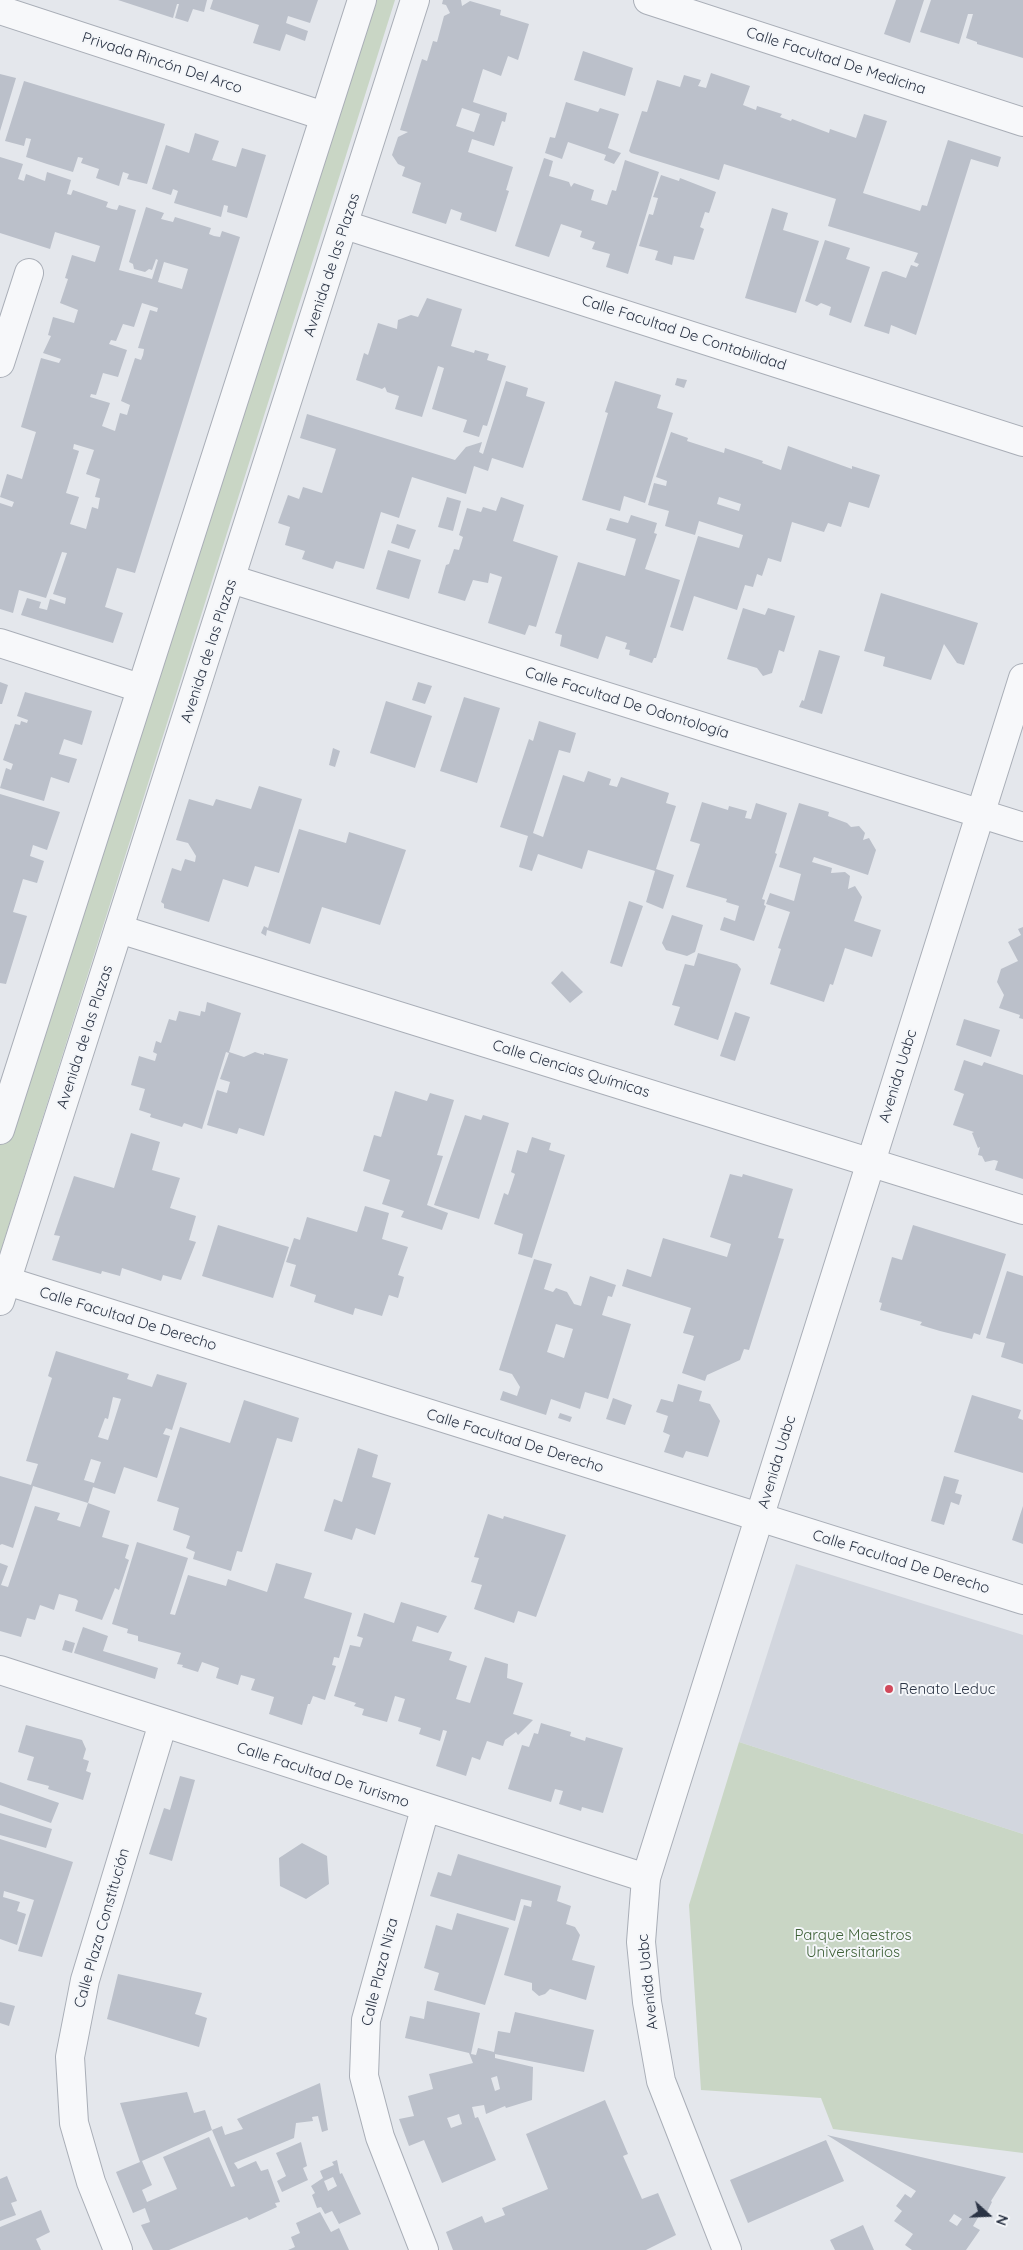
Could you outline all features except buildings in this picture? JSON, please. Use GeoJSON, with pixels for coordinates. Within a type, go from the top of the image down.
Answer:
{"type":"FeatureCollection","features":[{"type":"Feature","properties":{"kind":"street"},"geometry":{"type":"LineString","coordinates":[[0,1130],[140,688],[362,0]]}},
{"type":"Feature","properties":{"kind":"street","name":"Avenida de las Plazas"},"geometry":{"type":"LineString","coordinates":[[3,1291],[345,225],[415,0]]}},
{"type":"Feature","properties":{"kind":"street","name":"Calle Facultad De Medicina"},"geometry":{"type":"LineString","coordinates":[[648,0],[1023,122]]}},
{"type":"Feature","properties":{"kind":"street","name":"Privada Rincón Del Arco"},"geometry":{"type":"LineString","coordinates":[[0,10],[324,116]]}},
{"type":"Feature","properties":{"kind":"street","name":"Calle Facultad De Contabilidad"},"geometry":{"type":"LineString","coordinates":[[345,225],[1023,442]]}},
{"type":"Feature","properties":{"kind":"street"},"geometry":{"type":"LineString","coordinates":[[0,363],[29,273]]}},
{"type":"Feature","properties":{"kind":"street","name":"Calle Facultad De Odontología"},"geometry":{"type":"LineString","coordinates":[[232,579],[1023,827]]}},
{"type":"Feature","properties":{"kind":"street"},"geometry":{"type":"LineString","coordinates":[[0,643],[140,688]]}},
{"type":"Feature","properties":{"kind":"street","name":"Avenida Uabc"},"geometry":{"type":"LineString","coordinates":[[727,2250],[661,2081],[647,2002],[641,1942],[646,1878],[1023,678]]}},
{"type":"Feature","properties":{"kind":"street","name":"Calle Ciencias Químicas"},"geometry":{"type":"LineString","coordinates":[[119,929],[1023,1210]]}},
{"type":"Feature","properties":{"kind":"street","name":"Calle Facultad De Derecho"},"geometry":{"type":"LineString","coordinates":[[3,1291],[759,1518],[1023,1600]]}},
{"type":"Feature","properties":{"kind":"street","name":"Calle Facultad De Turismo"},"geometry":{"type":"LineString","coordinates":[[0,1670],[646,1878]]}},
{"type":"Feature","properties":{"kind":"street","name":"Calle Plaza Constitución"},"geometry":{"type":"LineString","coordinates":[[118,2250],[92,2182],[74,2122],[70,2057],[85,1980],[163,1723]]}},
{"type":"Feature","properties":{"kind":"street","name":"Calle Plaza Niza"},"geometry":{"type":"LineString","coordinates":[[424,2250],[380,2137],[364,2076],[366,2020],[425,1808]]}},
{"type":"Feature","properties":{"kind":"shaded area","name":"Renato Leduc"},"geometry":{"type":"Polygon","coordinates":[[[796,1564],[1023,1635],[1023,1834],[739,1742],[796,1564]]]}},
{"type":"Feature","properties":{"kind":"green space"},"geometry":{"type":"Polygon","coordinates":[[[372,0],[395,0],[0,1253],[0,1109],[372,0]]]}},
{"type":"Feature","properties":{"kind":"green space","name":"Parque Maestros Universitarios"},"geometry":{"type":"Polygon","coordinates":[[[739,1742],[1023,1834],[1023,2153],[833,2129],[821,2098],[701,2090],[689,1905],[739,1742]]]}},
{"type":"Feature","properties":{"kind":"place","name":"Renato Leduc"},"geometry":{"type":"Point","coordinates":[889,1689]}}]}
